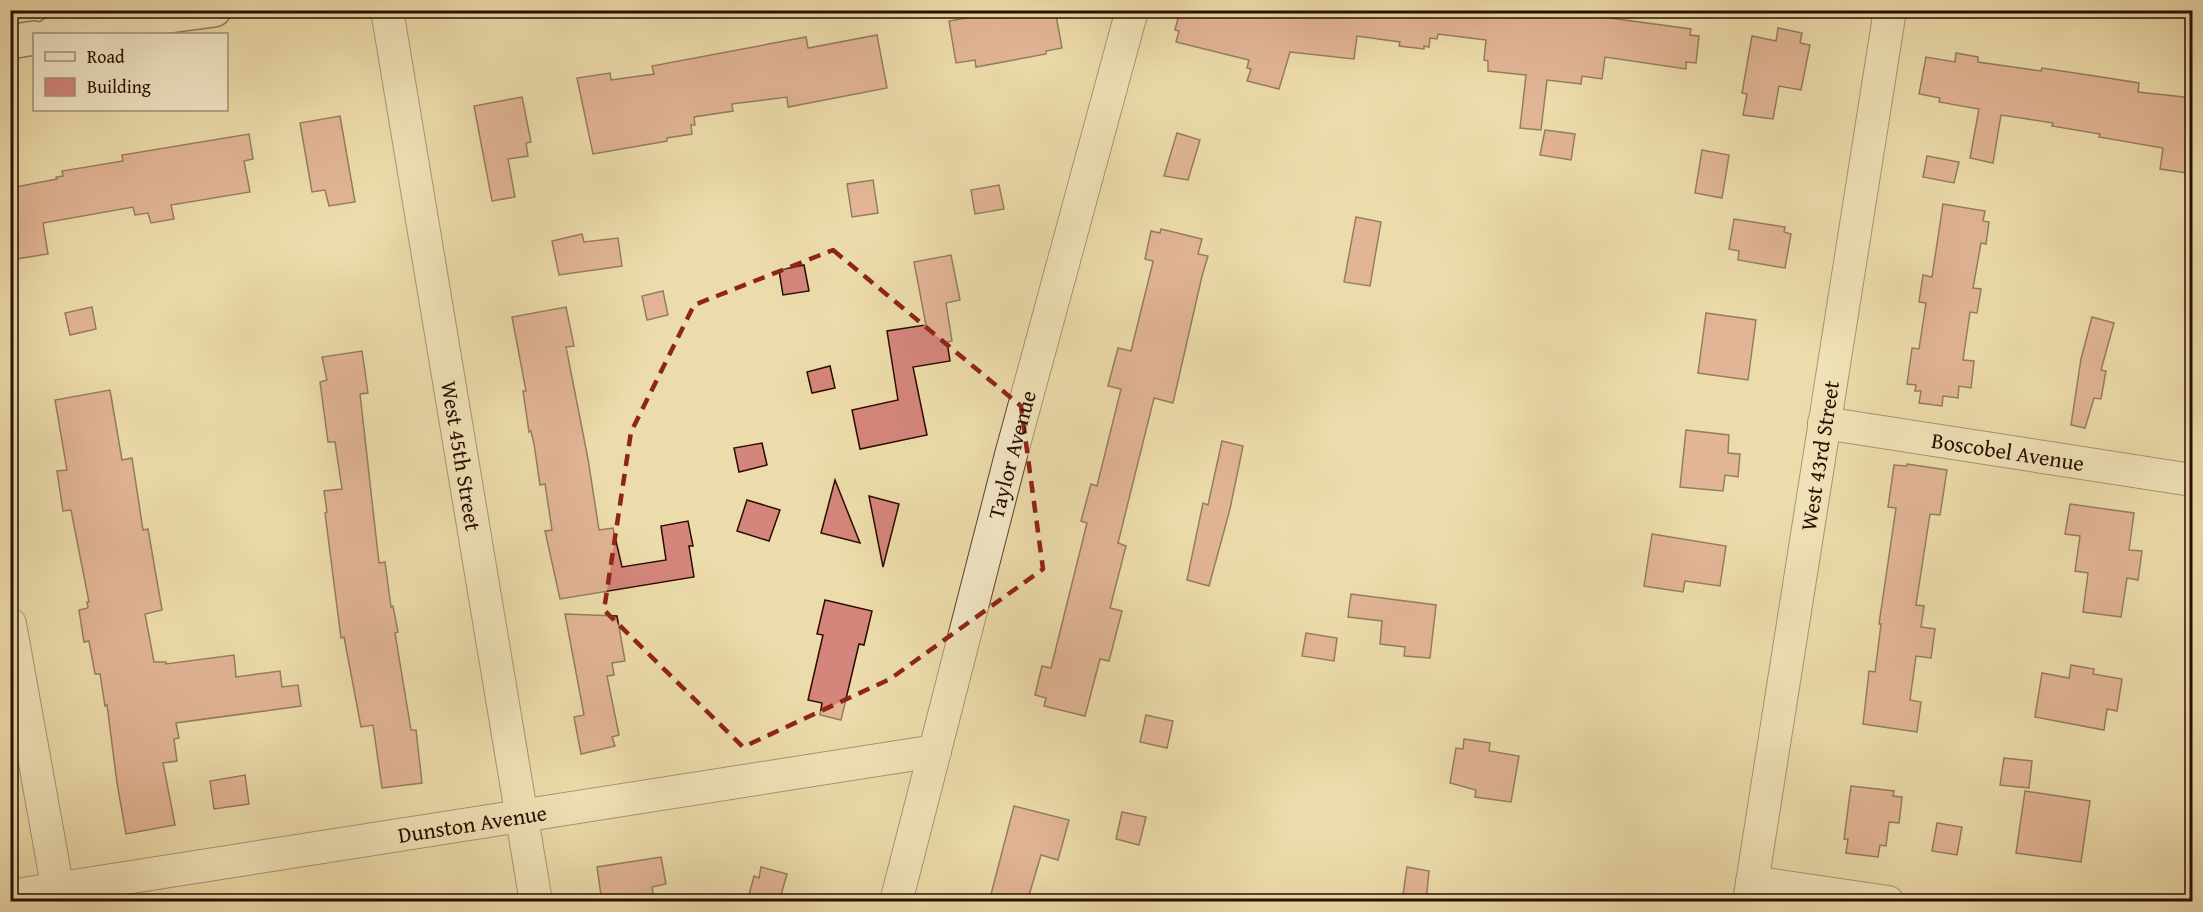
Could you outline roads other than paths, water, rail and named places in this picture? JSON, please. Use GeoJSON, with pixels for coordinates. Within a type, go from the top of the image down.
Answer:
{"type":"FeatureCollection","features":[{"type":"Feature","properties":{"kind":"main road"},"geometry":{"type":"LineString","coordinates":[[57,33],[139,15],[214,10]]}},
{"type":"Feature","properties":{"kind":"main road"},"geometry":{"type":"LineString","coordinates":[[10,42],[33,38]]}},
{"type":"Feature","properties":{"kind":"street","name":"West 45th Street"},"geometry":{"type":"LineString","coordinates":[[387,10],[536,902]]}},
{"type":"Feature","properties":{"kind":"street","name":"Taylor Avenue"},"geometry":{"type":"LineString","coordinates":[[896,902],[1011,455],[1132,10]]}},
{"type":"Feature","properties":{"kind":"street","name":"West 43rd Street"},"geometry":{"type":"LineString","coordinates":[[1750,892],[1890,10]]}},
{"type":"Feature","properties":{"kind":"street","name":"Boscobel Avenue"},"geometry":{"type":"LineString","coordinates":[[1824,423],[2193,480]]}},
{"type":"Feature","properties":{"kind":"street"},"geometry":{"type":"LineString","coordinates":[[10,624],[59,895]]}},
{"type":"Feature","properties":{"kind":"street","name":"Dunston Avenue"},"geometry":{"type":"LineString","coordinates":[[10,896],[59,895],[522,817],[935,751]]}},
{"type":"Feature","properties":{"kind":"street"},"geometry":{"type":"LineString","coordinates":[[1750,892],[1888,902]]}}]}
